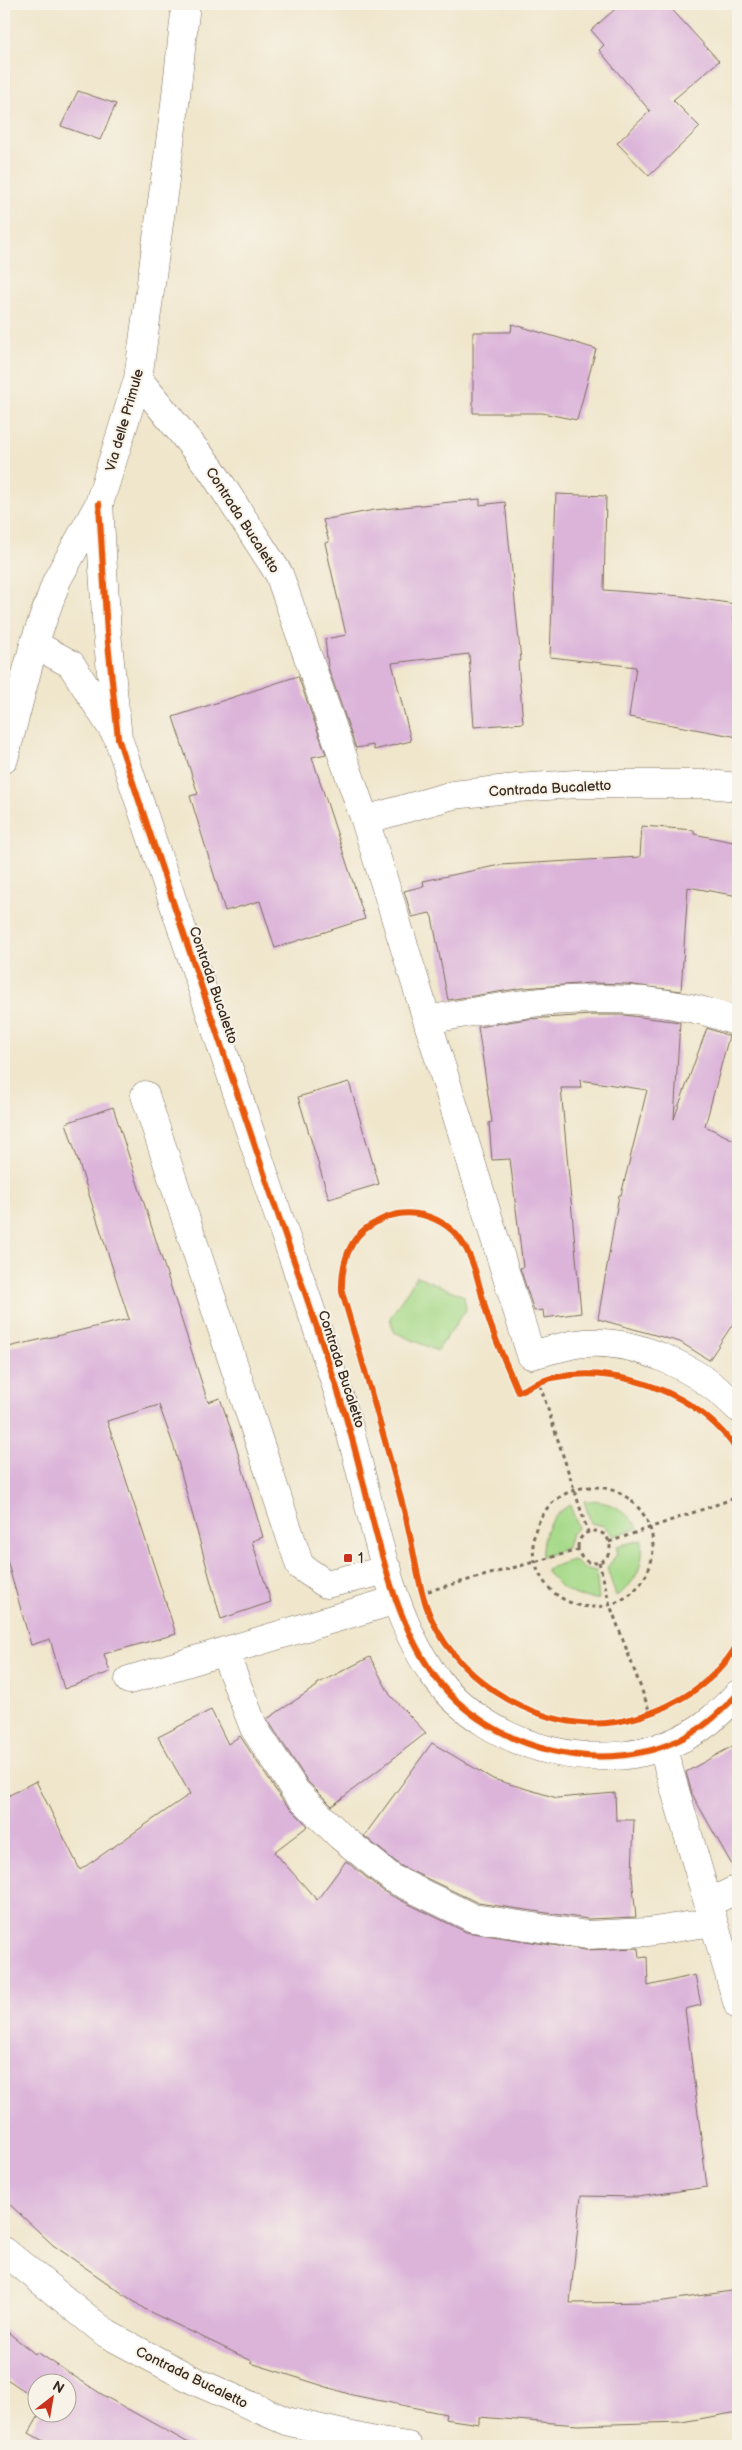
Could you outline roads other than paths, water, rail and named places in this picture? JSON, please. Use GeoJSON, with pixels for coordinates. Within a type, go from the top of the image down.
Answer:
{"type":"FeatureCollection","features":[{"type":"Feature","properties":{"kind":"street","name":"Via delle Primule"},"geometry":{"type":"LineString","coordinates":[[4,759],[34,644],[57,580],[99,504],[138,379],[186,4]]}},
{"type":"Feature","properties":{"kind":"street","name":"Contrada Bucaletto"},"geometry":{"type":"LineString","coordinates":[[138,379],[211,469],[279,574],[365,820],[531,1355],[576,1344],[604,1343],[640,1350],[701,1376],[738,1408]]}},
{"type":"Feature","properties":{"kind":"street"},"geometry":{"type":"LineString","coordinates":[[99,504],[107,633],[118,738]]}},
{"type":"Feature","properties":{"kind":"street"},"geometry":{"type":"LineString","coordinates":[[34,644],[71,664],[118,738]]}},
{"type":"Feature","properties":{"kind":"street","name":"Contrada Bucaletto"},"geometry":{"type":"LineString","coordinates":[[118,738],[345,1414],[396,1600],[410,1638],[434,1676],[477,1719],[506,1736],[539,1747],[573,1755],[602,1756],[627,1754],[662,1746],[690,1734],[713,1718],[738,1694]]}},
{"type":"Feature","properties":{"kind":"street","name":"Contrada Bucaletto"},"geometry":{"type":"LineString","coordinates":[[365,820],[453,795],[516,788],[595,784],[708,784],[738,787]]}},
{"type":"Feature","properties":{"kind":"street"},"geometry":{"type":"LineString","coordinates":[[428,1020],[503,1006],[561,1000],[626,1000],[690,1008],[738,1022]]}},
{"type":"Feature","properties":{"kind":"street"},"geometry":{"type":"LineString","coordinates":[[145,1095],[300,1566],[326,1584],[388,1570]]}},
{"type":"Feature","properties":{"kind":"street"},"geometry":{"type":"LineString","coordinates":[[129,1680],[396,1600]]}},
{"type":"Feature","properties":{"kind":"street"},"geometry":{"type":"LineString","coordinates":[[224,1651],[254,1728],[296,1792],[340,1836],[393,1879],[472,1918],[587,1935],[648,1932],[710,1913],[738,1889]]}},
{"type":"Feature","properties":{"kind":"street"},"geometry":{"type":"LineString","coordinates":[[662,1746],[738,2006]]}},
{"type":"Feature","properties":{"kind":"street","name":"Contrada Bucaletto"},"geometry":{"type":"LineString","coordinates":[[4,2251],[107,2334],[195,2381],[286,2421],[374,2441],[408,2446]]}},
{"type":"Feature","properties":{"kind":"place","name":"1"},"geometry":{"type":"Point","coordinates":[348,1558]}}]}
